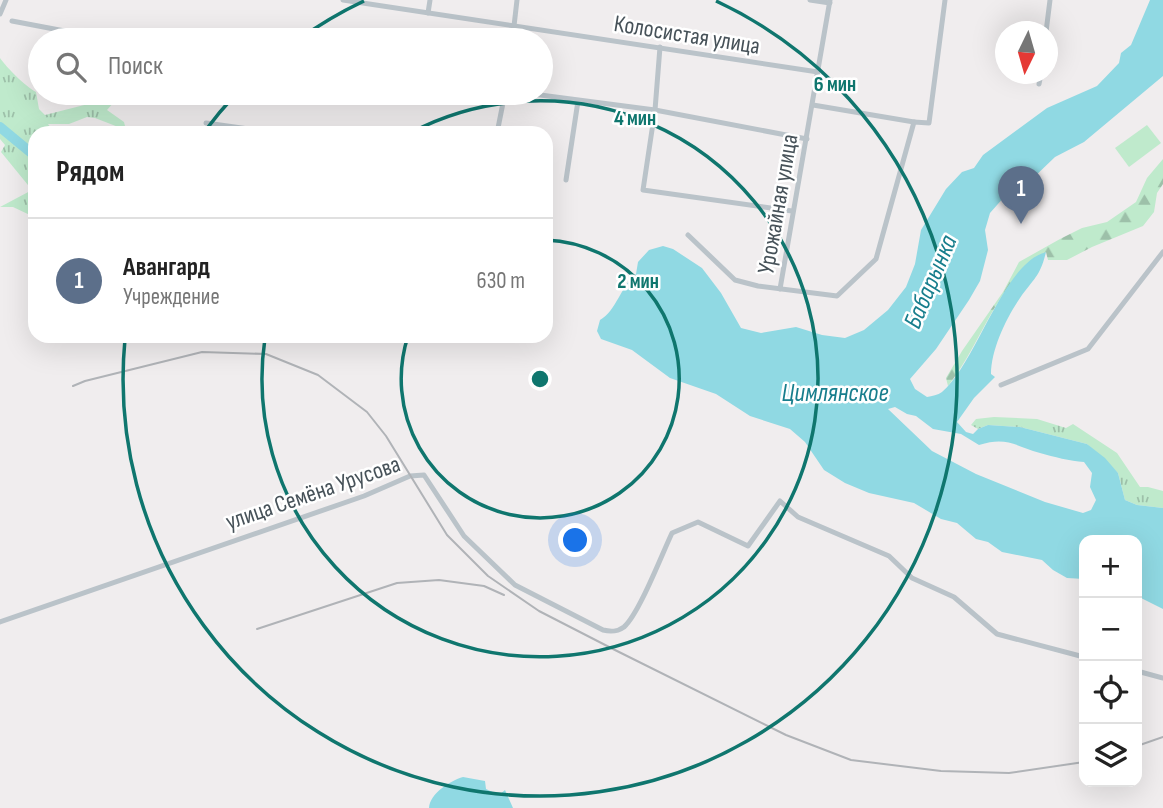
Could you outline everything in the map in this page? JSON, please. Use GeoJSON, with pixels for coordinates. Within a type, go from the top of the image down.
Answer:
{"type":"FeatureCollection","features":[{"type":"Feature","properties":{"kind":"street"},"geometry":{"type":"LineString","coordinates":[[0,14],[6,0]]}},
{"type":"Feature","properties":{"kind":"street","name":"Колосистая улица"},"geometry":{"type":"LineString","coordinates":[[343,0],[528,28]]}},
{"type":"Feature","properties":{"kind":"street"},"geometry":{"type":"LineString","coordinates":[[428,13],[430,0]]}},
{"type":"Feature","properties":{"kind":"street"},"geometry":{"type":"LineString","coordinates":[[514,26],[517,0]]}},
{"type":"Feature","properties":{"kind":"street"},"geometry":{"type":"LineString","coordinates":[[810,0],[830,2]]}},
{"type":"Feature","properties":{"kind":"street"},"geometry":{"type":"LineString","coordinates":[[813,105],[929,123],[945,0]]}},
{"type":"Feature","properties":{"kind":"street"},"geometry":{"type":"LineString","coordinates":[[1047,21],[1050,0]]}},
{"type":"Feature","properties":{"kind":"street","name":"Урожайная улица"},"geometry":{"type":"LineString","coordinates":[[780,289],[830,2]]}},
{"type":"Feature","properties":{"kind":"street"},"geometry":{"type":"LineString","coordinates":[[12,21],[49,28]]}},
{"type":"Feature","properties":{"kind":"street","name":"Колосистая улица"},"geometry":{"type":"LineString","coordinates":[[553,32],[818,72]]}},
{"type":"Feature","properties":{"kind":"street"},"geometry":{"type":"LineString","coordinates":[[660,47],[655,110],[643,190],[792,211]]}},
{"type":"Feature","properties":{"kind":"street"},"geometry":{"type":"LineString","coordinates":[[553,97],[655,110],[807,139]]}},
{"type":"Feature","properties":{"kind":"street"},"geometry":{"type":"LineString","coordinates":[[566,180],[578,101]]}},
{"type":"Feature","properties":{"kind":"street"},"geometry":{"type":"LineString","coordinates":[[498,126],[503,105]]}},
{"type":"Feature","properties":{"kind":"street"},"geometry":{"type":"LineString","coordinates":[[688,235],[734,280],[837,296],[876,259],[914,122]]}},
{"type":"Feature","properties":{"kind":"street"},"geometry":{"type":"LineString","coordinates":[[206,123],[227,126]]}},
{"type":"Feature","properties":{"kind":"street"},"geometry":{"type":"LineString","coordinates":[[1001,385],[1088,349],[1162,255]]}},
{"type":"Feature","properties":{"kind":"street","name":"улица Семёна Урусова"},"geometry":{"type":"LineString","coordinates":[[0,622],[364,496],[410,476],[424,475],[464,536],[515,585],[612,632],[632,617],[672,533],[698,522],[748,547],[780,501],[798,517],[890,556],[912,578],[954,597],[998,634],[1079,656]]}},
{"type":"Feature","properties":{"kind":"street"},"geometry":{"type":"LineString","coordinates":[[1142,672],[1163,678]]}},
{"type":"Feature","properties":{"kind":"green space"},"geometry":{"type":"Polygon","coordinates":[[[0,58],[28,87],[28,105],[38,105],[45,115],[84,105],[111,105],[107,110],[124,122],[125,126],[116,126],[87,117],[69,124],[28,126],[28,185],[1,152],[5,145],[0,139],[0,58]]]}},
{"type":"Feature","properties":{"kind":"green space"},"geometry":{"type":"Polygon","coordinates":[[[1147,125],[1161,143],[1129,167],[1115,148],[1147,125]]]}},
{"type":"Feature","properties":{"kind":"green space"},"geometry":{"type":"Polygon","coordinates":[[[1163,159],[1163,184],[1157,193],[1154,212],[1143,226],[1067,260],[1048,260],[1046,252],[1026,266],[1009,285],[948,386],[946,378],[1003,292],[1019,262],[1082,228],[1107,222],[1136,202],[1147,178],[1163,159]]]}},
{"type":"Feature","properties":{"kind":"green space"},"geometry":{"type":"Polygon","coordinates":[[[28,192],[28,214],[13,207],[0,207],[28,192]]]}},
{"type":"Feature","properties":{"kind":"green space"},"geometry":{"type":"Polygon","coordinates":[[[976,419],[1037,419],[1066,428],[1073,424],[1117,453],[1140,487],[1163,491],[1163,508],[1137,505],[1125,500],[1118,473],[1087,444],[1020,427],[988,425],[978,429],[971,425],[976,419]]]}},
{"type":"Feature","properties":{"kind":"water","name":"Цимлянское"},"geometry":{"type":"Polygon","coordinates":[[[1150,0],[1163,0],[1163,76],[1084,142],[1055,157],[1030,181],[1016,188],[1010,182],[1003,187],[1005,196],[990,213],[985,230],[988,250],[980,281],[936,349],[910,379],[915,389],[927,397],[942,392],[967,360],[1016,275],[1031,260],[1046,252],[1039,272],[1015,306],[1000,334],[992,365],[991,374],[995,377],[974,398],[957,422],[966,432],[973,434],[988,425],[1020,427],[1087,444],[1118,473],[1125,500],[1137,505],[1163,508],[1163,609],[1142,598],[1142,535],[1079,535],[1079,579],[1067,578],[1042,560],[1002,552],[988,542],[976,539],[957,523],[941,519],[914,503],[869,493],[845,483],[824,470],[805,442],[790,429],[750,416],[716,394],[670,378],[632,350],[601,339],[597,331],[600,320],[611,310],[636,274],[638,262],[649,250],[663,246],[673,249],[702,268],[721,293],[741,328],[761,333],[796,327],[822,335],[845,338],[864,330],[888,310],[906,287],[915,264],[921,230],[946,189],[962,172],[974,168],[983,155],[1047,108],[1097,86],[1119,63],[1121,53],[1131,45],[1150,0]],[[895,407],[888,409],[932,451],[976,474],[1045,502],[1083,513],[1091,510],[1096,500],[1090,487],[1092,473],[1084,462],[1051,456],[1011,443],[997,441],[979,445],[961,434],[933,429],[916,416],[895,407]]]}},
{"type":"Feature","properties":{"kind":"water"},"geometry":{"type":"Polygon","coordinates":[[[463,777],[485,781],[486,789],[499,795],[505,790],[513,808],[429,808],[437,793],[452,781],[463,777]]]}},
{"type":"Feature","properties":{"kind":"waterway","name":"Бабарынка"},"geometry":{"type":"LineString","coordinates":[[0,127],[28,150]]}},
{"type":"Feature","properties":{"kind":"railway"},"geometry":{"type":"LineString","coordinates":[[73,386],[202,352],[266,354],[318,375],[367,412],[386,436],[447,535],[488,576],[539,611],[613,649],[786,735],[851,760],[941,771],[1009,773],[1079,763]]}},
{"type":"Feature","properties":{"kind":"railway"},"geometry":{"type":"LineString","coordinates":[[257,629],[397,583],[439,580],[484,586],[504,595]]}},
{"type":"Feature","properties":{"kind":"railway"},"geometry":{"type":"LineString","coordinates":[[1142,744],[1163,737]]}},
{"type":"Feature","properties":{"kind":"place","name":"Авангард"},"geometry":{"type":"Point","coordinates":[1021,224]}}]}
